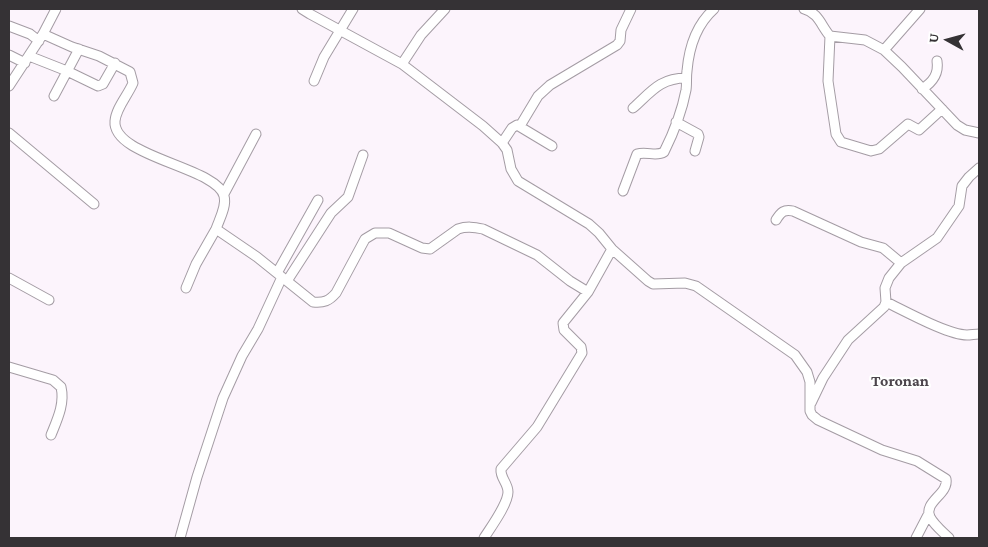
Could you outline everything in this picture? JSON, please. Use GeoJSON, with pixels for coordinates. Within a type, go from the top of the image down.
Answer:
{"type":"FeatureCollection","features":[{"type":"Feature","properties":{"kind":"street"},"geometry":{"type":"LineString","coordinates":[[9,86],[41,38],[56,9]]}},
{"type":"Feature","properties":{"kind":"street"},"geometry":{"type":"LineString","coordinates":[[314,81],[324,57],[353,9]]}},
{"type":"Feature","properties":{"kind":"street"},"geometry":{"type":"LineString","coordinates":[[402,64],[421,35],[445,9]]}},
{"type":"Feature","properties":{"kind":"street"},"geometry":{"type":"LineString","coordinates":[[520,126],[538,96],[550,85],[617,45],[630,9]]}},
{"type":"Feature","properties":{"kind":"street"},"geometry":{"type":"LineString","coordinates":[[623,191],[637,154],[645,152],[658,155],[664,152],[686,90],[687,69],[698,28],[703,19],[714,9]]}},
{"type":"Feature","properties":{"kind":"street"},"geometry":{"type":"LineString","coordinates":[[804,9],[818,17],[830,36],[828,81],[836,134],[841,142],[871,151],[879,149],[908,124],[919,130],[942,109]]}},
{"type":"Feature","properties":{"kind":"street"},"geometry":{"type":"LineString","coordinates":[[884,50],[920,9]]}},
{"type":"Feature","properties":{"kind":"street"},"geometry":{"type":"LineString","coordinates":[[308,11],[402,64],[483,126],[507,150],[511,169],[518,180],[589,224],[612,249],[648,281],[653,284],[685,283],[696,286],[795,355],[807,372],[810,382],[812,415],[826,425],[882,450],[917,461],[946,479],[945,487],[935,499],[916,538]]}},
{"type":"Feature","properties":{"kind":"street"},"geometry":{"type":"LineString","coordinates":[[9,26],[79,49],[115,63],[130,72],[133,77],[130,90],[116,115],[117,132],[122,138],[159,160],[210,180],[224,194]]}},
{"type":"Feature","properties":{"kind":"street"},"geometry":{"type":"LineString","coordinates":[[830,36],[865,40],[884,50],[957,125],[965,130],[979,133]]}},
{"type":"Feature","properties":{"kind":"street"},"geometry":{"type":"LineString","coordinates":[[54,96],[79,49]]}},
{"type":"Feature","properties":{"kind":"street"},"geometry":{"type":"LineString","coordinates":[[9,55],[67,71],[98,86],[103,84],[115,63]]}},
{"type":"Feature","properties":{"kind":"street"},"geometry":{"type":"LineString","coordinates":[[922,90],[930,84],[937,74],[937,61]]}},
{"type":"Feature","properties":{"kind":"street"},"geometry":{"type":"LineString","coordinates":[[633,108],[666,81],[674,78],[686,78]]}},
{"type":"Feature","properties":{"kind":"street"},"geometry":{"type":"LineString","coordinates":[[676,122],[700,137],[695,151]]}},
{"type":"Feature","properties":{"kind":"street"},"geometry":{"type":"LineString","coordinates":[[502,143],[512,128],[520,126],[552,146]]}},
{"type":"Feature","properties":{"kind":"street"},"geometry":{"type":"LineString","coordinates":[[9,132],[94,204]]}},
{"type":"Feature","properties":{"kind":"street"},"geometry":{"type":"LineString","coordinates":[[186,288],[196,264],[216,229],[224,206],[224,194],[256,134]]}},
{"type":"Feature","properties":{"kind":"street"},"geometry":{"type":"LineString","coordinates":[[282,277],[331,213],[348,198],[363,155]]}},
{"type":"Feature","properties":{"kind":"street"},"geometry":{"type":"LineString","coordinates":[[810,405],[823,378],[848,340],[884,307],[886,302],[885,288],[889,278],[901,263],[937,238],[959,206],[962,186],[979,168]]}},
{"type":"Feature","properties":{"kind":"street"},"geometry":{"type":"LineString","coordinates":[[180,538],[197,477],[223,398],[242,356],[258,329],[318,200]]}},
{"type":"Feature","properties":{"kind":"street"},"geometry":{"type":"LineString","coordinates":[[776,220],[782,211],[794,210],[861,242],[882,248],[901,263]]}},
{"type":"Feature","properties":{"kind":"street"},"geometry":{"type":"LineString","coordinates":[[216,229],[313,302],[323,303],[336,293],[366,240],[375,233],[389,233],[422,248],[430,249],[458,229],[474,227],[483,229],[537,255],[570,281],[588,292]]}},
{"type":"Feature","properties":{"kind":"street"},"geometry":{"type":"LineString","coordinates":[[484,538],[507,498],[507,487],[500,474],[501,469],[537,427],[582,352],[581,347],[564,330],[563,323],[588,292],[612,249]]}},
{"type":"Feature","properties":{"kind":"street"},"geometry":{"type":"LineString","coordinates":[[9,278],[49,300]]}},
{"type":"Feature","properties":{"kind":"street"},"geometry":{"type":"LineString","coordinates":[[886,302],[927,322],[953,331],[968,335],[979,334]]}},
{"type":"Feature","properties":{"kind":"street"},"geometry":{"type":"LineString","coordinates":[[9,367],[53,380],[61,387],[60,415],[51,435]]}},
{"type":"Feature","properties":{"kind":"street"},"geometry":{"type":"LineString","coordinates":[[929,513],[931,518],[949,538]]}},
{"type":"Feature","properties":{"kind":"district","name":"Toronan"},"geometry":{"type":"Point","coordinates":[900,381]}}]}
